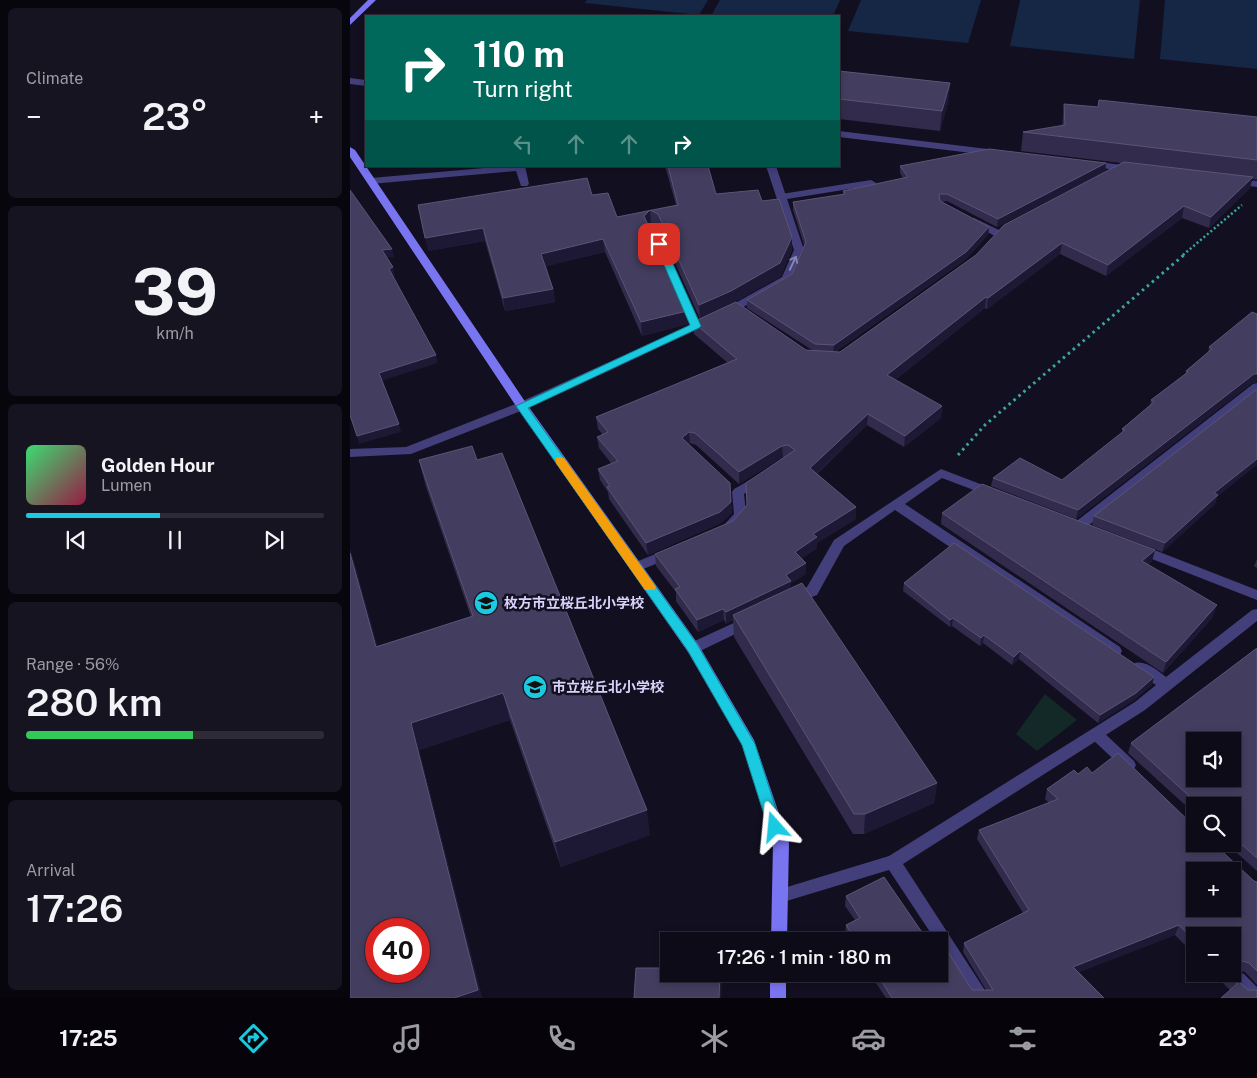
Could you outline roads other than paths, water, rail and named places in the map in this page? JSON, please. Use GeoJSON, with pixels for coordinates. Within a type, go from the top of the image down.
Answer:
{"type":"FeatureCollection","features":[{"type":"Feature","properties":{"kind":"street"},"geometry":{"type":"LineString","coordinates":[[350,23],[372,0]]}},
{"type":"Feature","properties":{"kind":"street"},"geometry":{"type":"LineString","coordinates":[[350,81],[365,83]]}},
{"type":"Feature","properties":{"kind":"street"},"geometry":{"type":"LineString","coordinates":[[840,134],[1004,154]]}},
{"type":"Feature","properties":{"kind":"street"},"geometry":{"type":"LineString","coordinates":[[350,150],[522,406],[693,648],[749,744],[780,843],[779,932]]}},
{"type":"Feature","properties":{"kind":"street"},"geometry":{"type":"LineString","coordinates":[[1081,163],[1139,170]]}},
{"type":"Feature","properties":{"kind":"street"},"geometry":{"type":"LineString","coordinates":[[371,181],[520,167],[524,184]]}},
{"type":"Feature","properties":{"kind":"street"},"geometry":{"type":"LineString","coordinates":[[350,453],[407,451],[522,406],[696,326],[740,310],[786,278],[799,250],[771,167]]}},
{"type":"Feature","properties":{"kind":"street"},"geometry":{"type":"LineString","coordinates":[[1102,177],[1120,168]]}},
{"type":"Feature","properties":{"kind":"street"},"geometry":{"type":"LineString","coordinates":[[1228,181],[1257,184]]}},
{"type":"Feature","properties":{"kind":"street"},"geometry":{"type":"LineString","coordinates":[[781,197],[871,183]]}},
{"type":"Feature","properties":{"kind":"street"},"geometry":{"type":"LineString","coordinates":[[966,217],[998,234]]}},
{"type":"Feature","properties":{"kind":"street"},"geometry":{"type":"LineString","coordinates":[[652,228],[696,326]]}},
{"type":"Feature","properties":{"kind":"street"},"geometry":{"type":"LineString","coordinates":[[1097,533],[1075,525],[1257,387]]}},
{"type":"Feature","properties":{"kind":"street"},"geometry":{"type":"LineString","coordinates":[[718,532],[727,528],[740,515],[734,489],[771,472]]}},
{"type":"Feature","properties":{"kind":"street"},"geometry":{"type":"LineString","coordinates":[[778,607],[812,591],[839,543],[941,473],[1006,498]]}},
{"type":"Feature","properties":{"kind":"street"},"geometry":{"type":"LineString","coordinates":[[896,504],[1167,685]]}},
{"type":"Feature","properties":{"kind":"street"},"geometry":{"type":"LineString","coordinates":[[1124,544],[1257,595]]}},
{"type":"Feature","properties":{"kind":"street"},"geometry":{"type":"LineString","coordinates":[[636,568],[681,548]]}},
{"type":"Feature","properties":{"kind":"street"},"geometry":{"type":"LineString","coordinates":[[780,896],[893,862],[1140,706],[1257,614]]}},
{"type":"Feature","properties":{"kind":"street"},"geometry":{"type":"LineString","coordinates":[[693,648],[761,615]]}},
{"type":"Feature","properties":{"kind":"street"},"geometry":{"type":"LineString","coordinates":[[1096,734],[1138,774]]}},
{"type":"Feature","properties":{"kind":"street"},"geometry":{"type":"LineString","coordinates":[[893,862],[982,998]]}},
{"type":"Feature","properties":{"kind":"street"},"geometry":{"type":"LineString","coordinates":[[778,982],[778,998]]}},
{"type":"Feature","properties":{"kind":"street"},"geometry":{"type":"LineString","coordinates":[[1240,982],[1257,998]]}},
{"type":"Feature","properties":{"kind":"water"},"geometry":{"type":"Polygon","coordinates":[[[587,0],[708,0],[699,15],[585,3],[587,0]]]}},
{"type":"Feature","properties":{"kind":"water"},"geometry":{"type":"Polygon","coordinates":[[[720,0],[840,0],[833,15],[712,15],[720,0]]]}},
{"type":"Feature","properties":{"kind":"water"},"geometry":{"type":"Polygon","coordinates":[[[861,0],[981,0],[968,43],[848,31],[861,0]]]}},
{"type":"Feature","properties":{"kind":"water"},"geometry":{"type":"Polygon","coordinates":[[[1020,0],[1140,0],[1134,59],[1010,46],[1020,0]]]}},
{"type":"Feature","properties":{"kind":"water"},"geometry":{"type":"Polygon","coordinates":[[[1165,0],[1257,0],[1257,69],[1160,59],[1165,0]]]}},
{"type":"Feature","properties":{"kind":"place","name":"枚方市立桜丘北小学校"},"geometry":{"type":"Point","coordinates":[486,603]}},
{"type":"Feature","properties":{"kind":"place","name":"市立桜丘北小学校"},"geometry":{"type":"Point","coordinates":[535,687]}}]}
